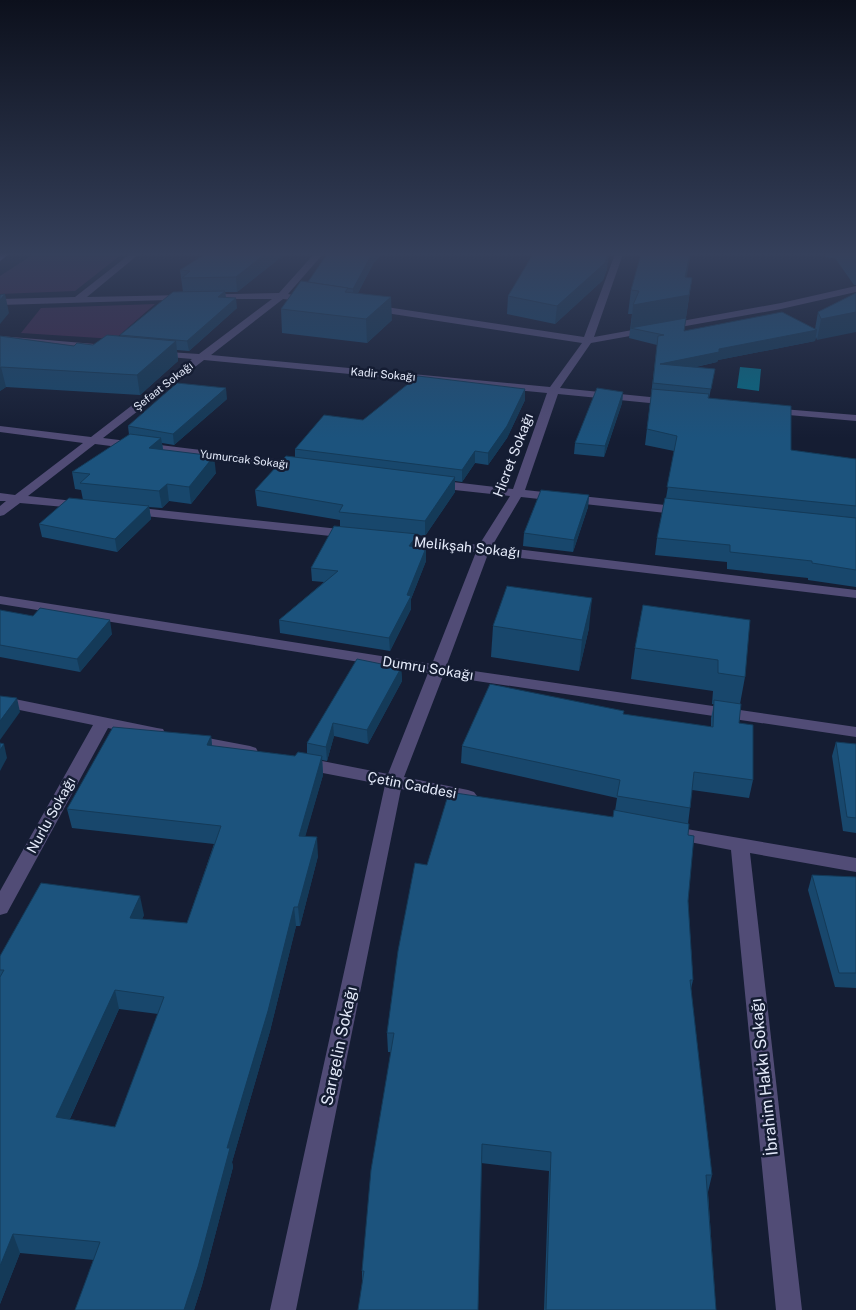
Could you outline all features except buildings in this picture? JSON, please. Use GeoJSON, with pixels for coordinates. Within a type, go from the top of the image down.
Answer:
{"type":"FeatureCollection","features":[{"type":"Feature","properties":{"kind":"street","name":"Şefaat Sokağı"},"geometry":{"type":"LineString","coordinates":[[0,512],[256,315]]}},
{"type":"Feature","properties":{"kind":"street"},"geometry":{"type":"LineString","coordinates":[[415,315],[588,341],[731,315]]}},
{"type":"Feature","properties":{"kind":"street","name":"Hicret Sokağı"},"geometry":{"type":"LineString","coordinates":[[394,782],[484,548],[517,494],[554,390],[588,341],[597,315]]}},
{"type":"Feature","properties":{"kind":"street"},"geometry":{"type":"LineString","coordinates":[[0,339],[104,348]]}},
{"type":"Feature","properties":{"kind":"street","name":"Kadir Sokağı"},"geometry":{"type":"LineString","coordinates":[[143,352],[679,402]]}},
{"type":"Feature","properties":{"kind":"street"},"geometry":{"type":"LineString","coordinates":[[758,410],[856,418]]}},
{"type":"Feature","properties":{"kind":"street","name":"Yumurcak Sokağı"},"geometry":{"type":"LineString","coordinates":[[0,429],[310,468]]}},
{"type":"Feature","properties":{"kind":"street"},"geometry":{"type":"LineString","coordinates":[[428,483],[701,513]]}},
{"type":"Feature","properties":{"kind":"street"},"geometry":{"type":"LineString","coordinates":[[0,497],[97,508]]}},
{"type":"Feature","properties":{"kind":"street"},"geometry":{"type":"LineString","coordinates":[[117,510],[365,536]]}},
{"type":"Feature","properties":{"kind":"street","name":"Melikşah Sokağı"},"geometry":{"type":"LineString","coordinates":[[385,538],[484,548],[856,594]]}},
{"type":"Feature","properties":{"kind":"street","name":"Dumru Sokağı"},"geometry":{"type":"LineString","coordinates":[[0,600],[437,670],[856,732]]}},
{"type":"Feature","properties":{"kind":"street"},"geometry":{"type":"LineString","coordinates":[[0,701],[268,756]]}},
{"type":"Feature","properties":{"kind":"street","name":"Nurlu Sokağı"},"geometry":{"type":"LineString","coordinates":[[0,908],[103,722]]}},
{"type":"Feature","properties":{"kind":"street","name":"Çetin Caddesi"},"geometry":{"type":"LineString","coordinates":[[287,760],[487,799]]}},
{"type":"Feature","properties":{"kind":"street","name":"Sarıgelin Sokağı"},"geometry":{"type":"LineString","coordinates":[[284,1310],[394,782]]}},
{"type":"Feature","properties":{"kind":"street"},"geometry":{"type":"LineString","coordinates":[[662,831],[856,865]]}},
{"type":"Feature","properties":{"kind":"street","name":"İbrahim Hakkı Sokağı"},"geometry":{"type":"LineString","coordinates":[[740,845],[789,1310]]}},
{"type":"Feature","properties":{"kind":"shaded area"},"geometry":{"type":"Polygon","coordinates":[[[35,315],[142,315],[115,339],[21,333],[35,315]]]}},
{"type":"Feature","properties":{"kind":"water"},"geometry":{"type":"Polygon","coordinates":[[[740,367],[761,369],[759,391],[737,388],[740,367]]]}}]}
